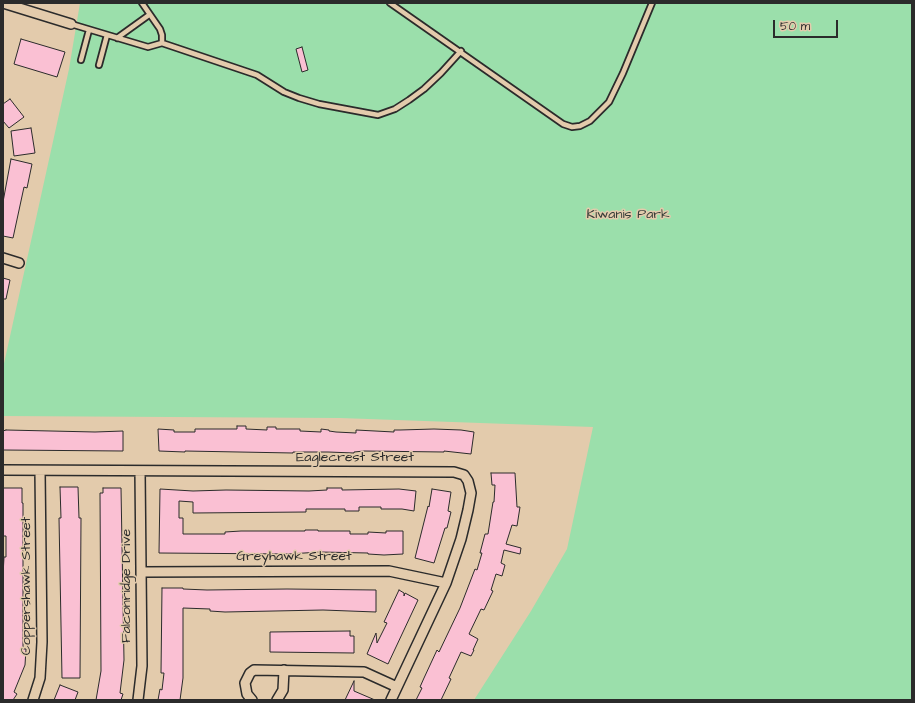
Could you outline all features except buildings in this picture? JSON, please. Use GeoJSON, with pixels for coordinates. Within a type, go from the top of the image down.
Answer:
{"type":"FeatureCollection","features":[{"type":"Feature","properties":{"kind":"street"},"geometry":{"type":"LineString","coordinates":[[3,3],[70,24]]}},
{"type":"Feature","properties":{"kind":"street"},"geometry":{"type":"LineString","coordinates":[[3,258],[19,263]]}},
{"type":"Feature","properties":{"kind":"street","name":"Eaglecrest Street"},"geometry":{"type":"LineString","coordinates":[[3,470],[454,472],[464,475],[468,481],[471,493],[461,539],[446,583],[391,700]]}},
{"type":"Feature","properties":{"kind":"street","name":"Coppershawk Street"},"geometry":{"type":"LineString","coordinates":[[33,700],[40,678],[42,642],[40,471]]}},
{"type":"Feature","properties":{"kind":"street","name":"Falconridge Drive"},"geometry":{"type":"LineString","coordinates":[[138,700],[142,666],[140,471]]}},
{"type":"Feature","properties":{"kind":"street","name":"Greyhawk Street"},"geometry":{"type":"LineString","coordinates":[[141,572],[389,571],[446,583]]}},
{"type":"Feature","properties":{"kind":"street"},"geometry":{"type":"LineString","coordinates":[[252,700],[247,694],[245,684],[250,673],[254,670],[364,672],[397,687]]}},
{"type":"Feature","properties":{"kind":"street"},"geometry":{"type":"LineString","coordinates":[[277,700],[283,690],[284,670]]}},
{"type":"Feature","properties":{"kind":"lane"},"geometry":{"type":"LineString","coordinates":[[142,3],[160,29],[162,43]]}},
{"type":"Feature","properties":{"kind":"lane"},"geometry":{"type":"LineString","coordinates":[[390,3],[563,124],[572,127],[580,126],[590,121],[609,102],[623,73],[652,3]]}},
{"type":"Feature","properties":{"kind":"lane"},"geometry":{"type":"LineString","coordinates":[[117,38],[149,15]]}},
{"type":"Feature","properties":{"kind":"lane"},"geometry":{"type":"LineString","coordinates":[[70,24],[148,47],[162,43],[257,75],[284,92],[299,98],[319,104],[378,115],[395,109],[414,97],[441,74],[461,52]]}},
{"type":"Feature","properties":{"kind":"lane"},"geometry":{"type":"LineString","coordinates":[[80,60],[88,30]]}},
{"type":"Feature","properties":{"kind":"lane"},"geometry":{"type":"LineString","coordinates":[[99,65],[107,35]]}},
{"type":"Feature","properties":{"kind":"green space","name":"Kiwanis Park"},"geometry":{"type":"Polygon","coordinates":[[[80,3],[912,3],[912,700],[474,700],[531,611],[567,549],[593,427],[340,418],[3,416],[3,368],[69,69],[80,3]]]}}]}
